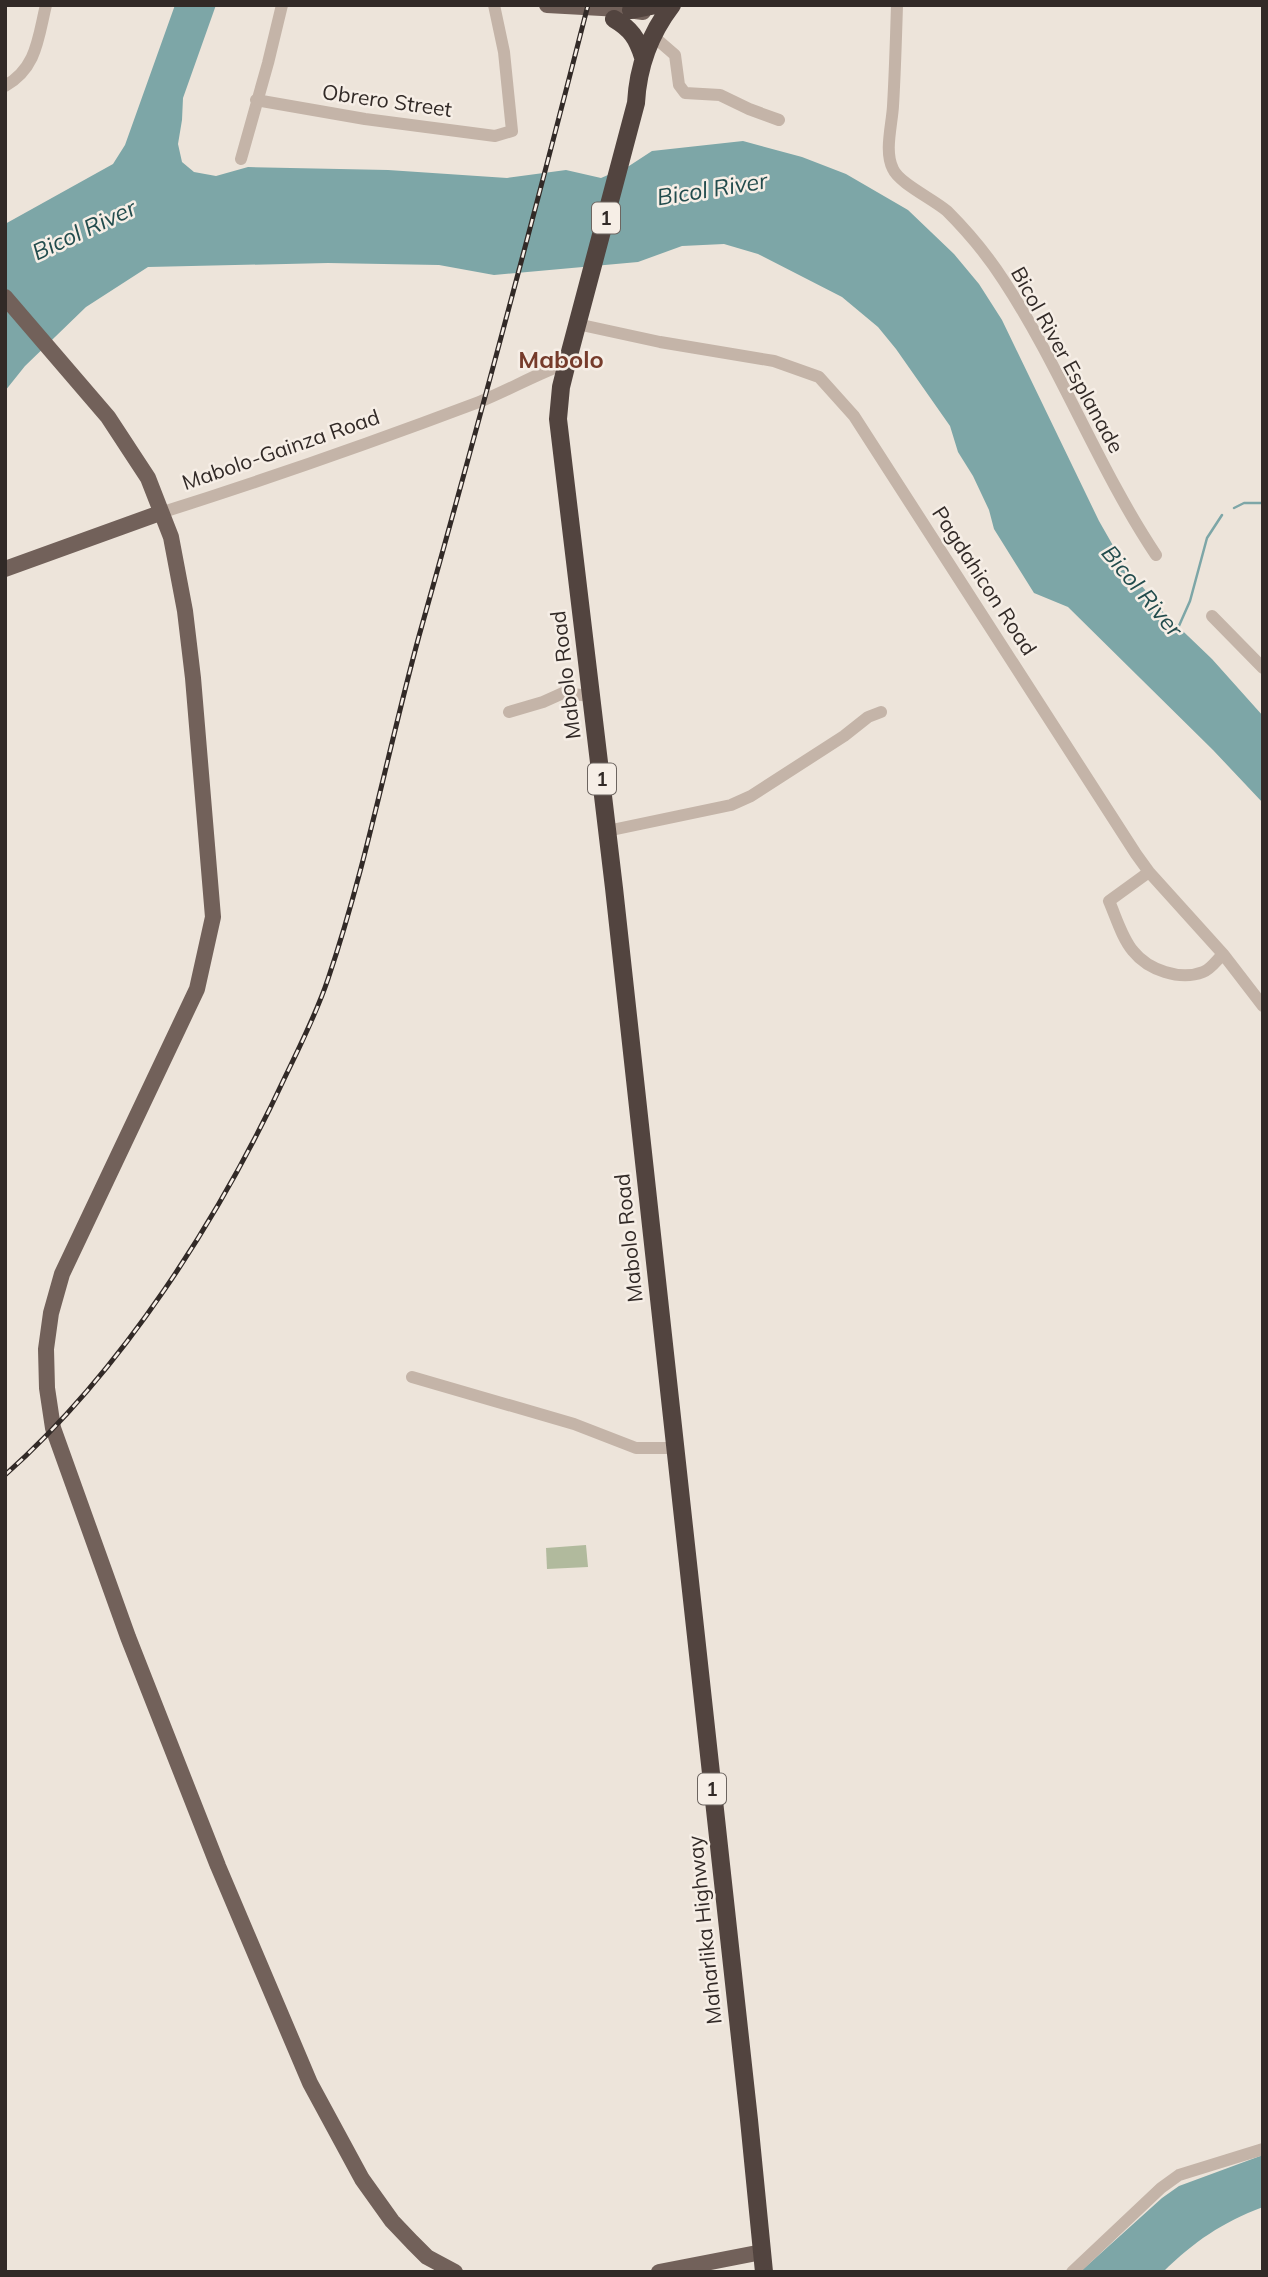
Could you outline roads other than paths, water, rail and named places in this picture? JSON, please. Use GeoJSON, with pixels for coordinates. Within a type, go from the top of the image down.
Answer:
{"type":"FeatureCollection","features":[{"type":"Feature","properties":{"kind":"highway","name":"1"},"geometry":{"type":"LineString","coordinates":[[664,20],[686,5]]}},
{"type":"Feature","properties":{"kind":"highway"},"geometry":{"type":"LineString","coordinates":[[631,10],[664,20]]}},
{"type":"Feature","properties":{"kind":"highway"},"geometry":{"type":"LineString","coordinates":[[614,19],[632,31],[643,57]]}},
{"type":"Feature","properties":{"kind":"highway","name":"Mabolo Road"},"geometry":{"type":"LineString","coordinates":[[664,20],[643,57],[637,79],[636,103],[561,387],[558,419],[607,831],[675,1453]]}},
{"type":"Feature","properties":{"kind":"highway","name":"Mabolo Road"},"geometry":{"type":"LineString","coordinates":[[636,103],[648,81],[664,20]]}},
{"type":"Feature","properties":{"kind":"highway","name":"Maharlika Highway"},"geometry":{"type":"LineString","coordinates":[[675,1453],[764,2272]]}},
{"type":"Feature","properties":{"kind":"main road"},"geometry":{"type":"LineString","coordinates":[[547,5],[631,10]]}},
{"type":"Feature","properties":{"kind":"main road"},"geometry":{"type":"LineString","coordinates":[[587,8],[614,19],[664,20]]}},
{"type":"Feature","properties":{"kind":"main road"},"geometry":{"type":"LineString","coordinates":[[5,298],[115,427],[148,478],[175,555],[185,611],[204,790],[213,917],[197,989],[62,1274],[51,1313],[46,1349],[47,1388],[53,1428],[128,1637],[213,1853],[310,2083],[362,2179],[385,2212],[427,2257],[455,2272]]}},
{"type":"Feature","properties":{"kind":"main road","name":"Mabolo-Gainza Road"},"geometry":{"type":"LineString","coordinates":[[5,569],[160,513]]}},
{"type":"Feature","properties":{"kind":"main road"},"geometry":{"type":"LineString","coordinates":[[659,2272],[762,2252]]}},
{"type":"Feature","properties":{"kind":"street"},"geometry":{"type":"LineString","coordinates":[[5,86],[18,79],[30,64],[46,5]]}},
{"type":"Feature","properties":{"kind":"street"},"geometry":{"type":"LineString","coordinates":[[241,159],[282,5]]}},
{"type":"Feature","properties":{"kind":"street","name":"Obrero Street"},"geometry":{"type":"LineString","coordinates":[[257,100],[365,119],[495,136],[512,131],[504,52],[494,5]]}},
{"type":"Feature","properties":{"kind":"street","name":"Bicol River Esplanade"},"geometry":{"type":"LineString","coordinates":[[897,5],[890,145],[892,169],[897,176],[947,211],[1003,280],[1035,334],[1116,490],[1156,555]]}},
{"type":"Feature","properties":{"kind":"street"},"geometry":{"type":"LineString","coordinates":[[664,20],[675,55],[679,85],[685,93],[720,95],[779,120]]}},
{"type":"Feature","properties":{"kind":"street","name":"Pagdahicon Road"},"geometry":{"type":"LineString","coordinates":[[577,324],[660,342],[774,360],[819,377],[854,416],[1068,751],[1149,872],[1223,954],[1263,1006]]}},
{"type":"Feature","properties":{"kind":"street","name":"Mabolo-Gainza Road"},"geometry":{"type":"LineString","coordinates":[[160,513],[350,450],[483,400],[541,372],[567,363]]}},
{"type":"Feature","properties":{"kind":"street"},"geometry":{"type":"LineString","coordinates":[[1212,616],[1263,668]]}},
{"type":"Feature","properties":{"kind":"street"},"geometry":{"type":"LineString","coordinates":[[509,712],[564,693],[591,696]]}},
{"type":"Feature","properties":{"kind":"street"},"geometry":{"type":"LineString","coordinates":[[607,831],[731,805],[751,796],[844,736],[868,717],[881,712]]}},
{"type":"Feature","properties":{"kind":"street"},"geometry":{"type":"LineString","coordinates":[[1149,872],[1109,901],[1132,951],[1166,973],[1188,976],[1205,972],[1223,954]]}},
{"type":"Feature","properties":{"kind":"street"},"geometry":{"type":"LineString","coordinates":[[412,1377],[573,1424],[636,1448],[675,1453]]}},
{"type":"Feature","properties":{"kind":"street"},"geometry":{"type":"LineString","coordinates":[[1073,2272],[1161,2188],[1179,2175],[1263,2149]]}},
{"type":"Feature","properties":{"kind":"water","name":"Bicol River"},"geometry":{"type":"Polygon","coordinates":[[[175,5],[216,5],[183,98],[178,144],[182,162],[194,172],[216,176],[248,167],[388,170],[507,178],[566,170],[601,178],[629,166],[652,151],[743,141],[802,157],[846,174],[908,210],[954,254],[979,284],[1002,320],[1099,521],[1123,563],[1164,613],[1212,659],[1263,716],[1263,803],[1068,607],[1034,593],[994,529],[989,510],[958,452],[950,426],[878,327],[842,297],[758,254],[724,244],[682,246],[638,262],[494,275],[439,265],[328,263],[148,267],[86,307],[25,366],[5,391],[5,224],[113,164],[125,145],[175,5]]]}},
{"type":"Feature","properties":{"kind":"water"},"geometry":{"type":"Polygon","coordinates":[[[1263,2155],[1263,2207],[1209,2234],[1163,2272],[1080,2272],[1179,2186],[1263,2155]]]}},
{"type":"Feature","properties":{"kind":"waterway"},"geometry":{"type":"LineString","coordinates":[[1234,508],[1244,503],[1263,503]]}},
{"type":"Feature","properties":{"kind":"waterway","name":"Bicol River"},"geometry":{"type":"LineString","coordinates":[[1178,628],[1190,601],[1207,538],[1222,515]]}},
{"type":"Feature","properties":{"kind":"railway"},"geometry":{"type":"LineString","coordinates":[[5,1475],[89,1388],[165,1289],[231,1183],[260,1129],[319,1004],[354,894],[419,636],[588,5]]}},
{"type":"Feature","properties":{"kind":"district","name":"Mabolo"},"geometry":{"type":"Point","coordinates":[561,360]}}]}
